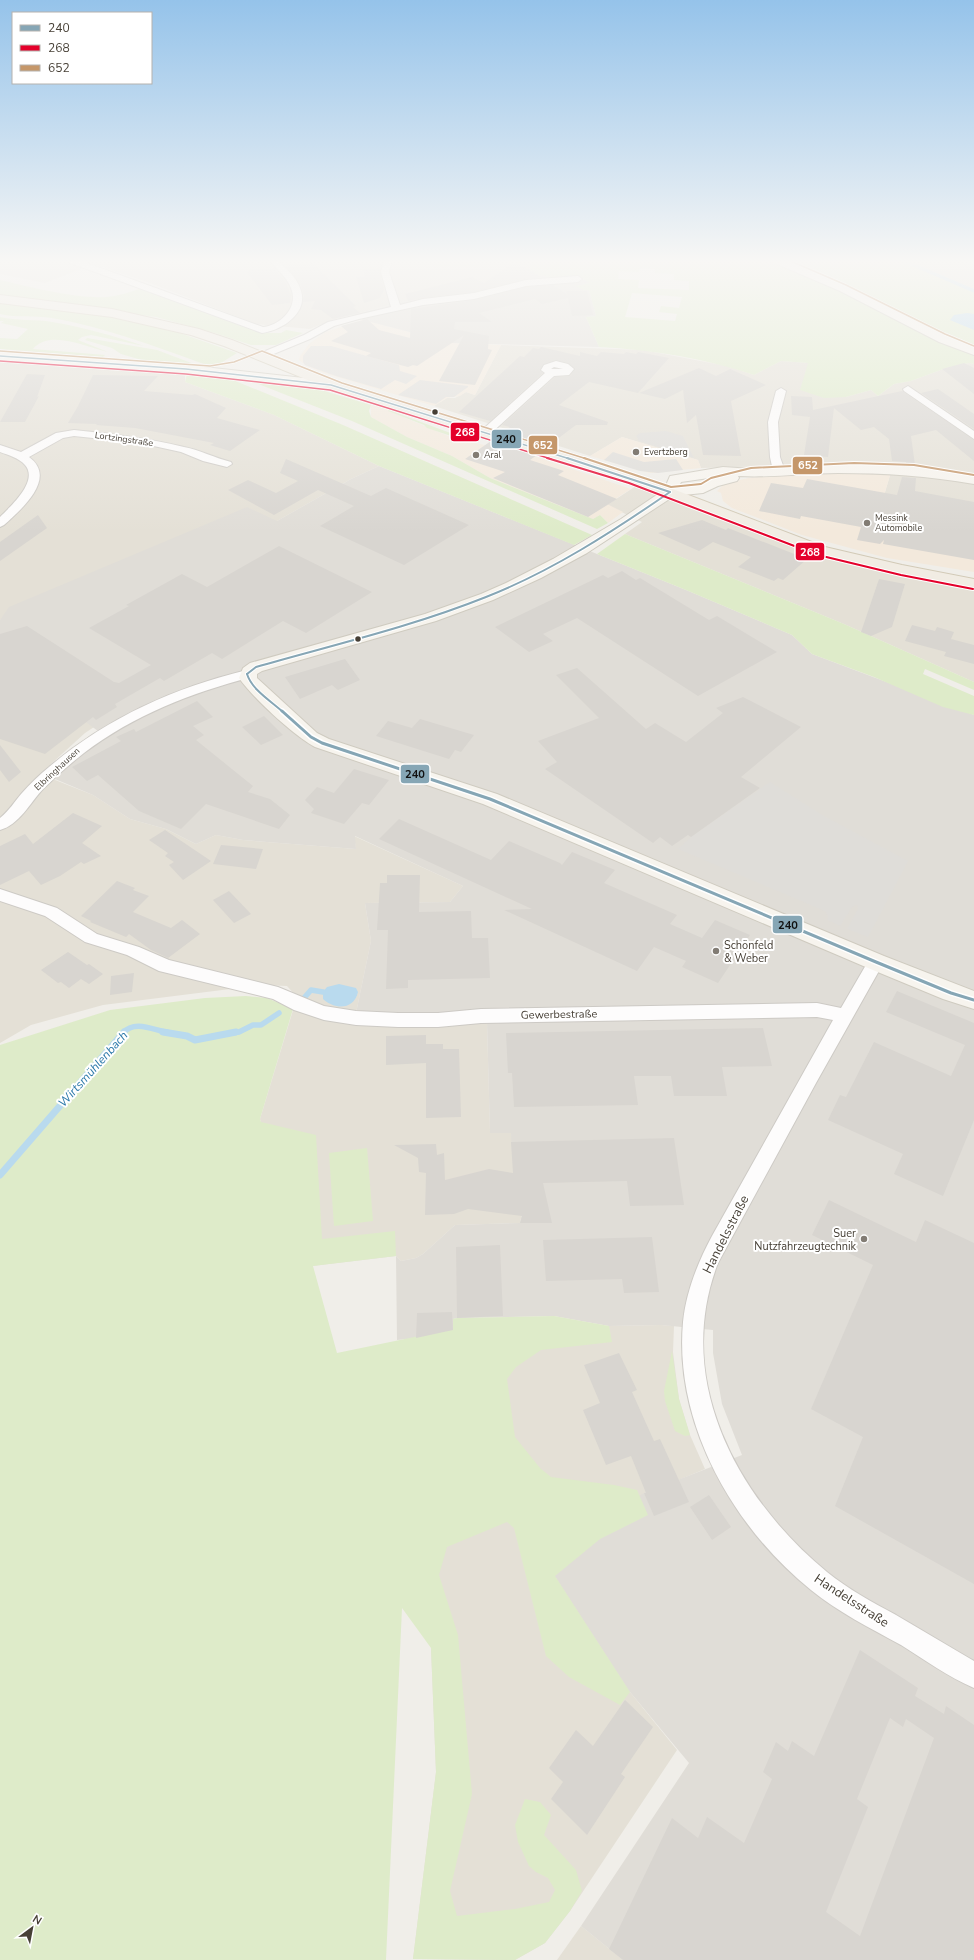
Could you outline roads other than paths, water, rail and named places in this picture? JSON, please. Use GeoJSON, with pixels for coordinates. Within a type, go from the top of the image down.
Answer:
{"type":"FeatureCollection","features":[{"type":"Feature","properties":{"kind":"main road"},"geometry":{"type":"LineString","coordinates":[[245,350],[331,385],[631,478],[820,550],[902,570],[974,584]]}},
{"type":"Feature","properties":{"kind":"main road"},"geometry":{"type":"LineString","coordinates":[[0,356],[210,371],[331,385]]}},
{"type":"Feature","properties":{"kind":"main road"},"geometry":{"type":"LineString","coordinates":[[210,371],[235,367],[267,359]]}},
{"type":"Feature","properties":{"kind":"main road"},"geometry":{"type":"LineString","coordinates":[[229,374],[246,370],[267,359]]}},
{"type":"Feature","properties":{"kind":"main road"},"geometry":{"type":"LineString","coordinates":[[670,492],[703,490],[713,483],[752,473],[779,471],[882,468],[928,472],[974,480]]}},
{"type":"Feature","properties":{"kind":"main road","name":"Elbringhausen"},"geometry":{"type":"LineString","coordinates":[[247,674],[253,669],[269,663],[417,621],[487,597],[576,554],[670,492]]}},
{"type":"Feature","properties":{"kind":"main road"},"geometry":{"type":"LineString","coordinates":[[247,674],[249,680],[255,687],[311,737],[322,743],[490,799],[876,962],[951,993],[974,1000]]}},
{"type":"Feature","properties":{"kind":"street"},"geometry":{"type":"LineString","coordinates":[[267,359],[288,356],[295,350]]}},
{"type":"Feature","properties":{"kind":"street"},"geometry":{"type":"LineString","coordinates":[[485,433],[552,374]]}},
{"type":"Feature","properties":{"kind":"street"},"geometry":{"type":"LineString","coordinates":[[908,390],[974,436]]}},
{"type":"Feature","properties":{"kind":"street"},"geometry":{"type":"LineString","coordinates":[[779,471],[775,456],[773,422],[781,391]]}},
{"type":"Feature","properties":{"kind":"street","name":"Lortzingstraße"},"geometry":{"type":"LineString","coordinates":[[22,456],[60,435],[74,433],[140,440],[170,446],[207,459],[228,464]]}},
{"type":"Feature","properties":{"kind":"street"},"geometry":{"type":"LineString","coordinates":[[0,448],[22,456],[34,471],[35,480],[27,497],[0,523]]}},
{"type":"Feature","properties":{"kind":"street","name":"Elbringhausen"},"geometry":{"type":"LineString","coordinates":[[0,825],[13,817],[27,797],[53,771],[92,739],[176,695],[202,686],[247,674]]}},
{"type":"Feature","properties":{"kind":"street","name":"Gewerbestraße"},"geometry":{"type":"LineString","coordinates":[[0,895],[52,912],[61,916],[91,938],[133,951],[164,966],[208,974],[278,994],[300,1005],[324,1013],[370,1019],[438,1020],[481,1016],[817,1010],[844,1015]]}},
{"type":"Feature","properties":{"kind":"street","name":"Handelsstraße"},"geometry":{"type":"LineString","coordinates":[[876,962],[844,1015],[730,1221],[707,1267],[695,1308],[692,1334],[692,1351],[697,1390],[705,1423],[734,1483],[756,1516],[786,1550],[805,1568],[838,1594],[974,1675]]}},
{"type":"Feature","properties":{"kind":"water"},"geometry":{"type":"Polygon","coordinates":[[[339,984],[356,988],[358,992],[353,1002],[348,1005],[333,1005],[323,999],[323,992],[327,987],[339,984]]]}},
{"type":"Feature","properties":{"kind":"waterway","name":"Wirtsmühlenbach"},"geometry":{"type":"LineString","coordinates":[[304,998],[311,990],[323,992]]}},
{"type":"Feature","properties":{"kind":"waterway","name":"Wirtsmühlenbach"},"geometry":{"type":"LineString","coordinates":[[231,1033],[239,1032],[253,1025],[261,1025],[279,1013]]}},
{"type":"Feature","properties":{"kind":"waterway","name":"Wirtsmühlenbach"},"geometry":{"type":"LineString","coordinates":[[123,1033],[128,1029],[139,1026],[170,1033]]}},
{"type":"Feature","properties":{"kind":"waterway","name":"Wirtsmühlenbach"},"geometry":{"type":"LineString","coordinates":[[163,1032],[187,1036],[195,1040],[236,1032]]}},
{"type":"Feature","properties":{"kind":"waterway","name":"Wirtsmühlenbach"},"geometry":{"type":"LineString","coordinates":[[0,1175],[123,1033]]}},
{"type":"Feature","properties":{"kind":"place","name":"Evertzberg"},"geometry":{"type":"Point","coordinates":[636,452]}},
{"type":"Feature","properties":{"kind":"place","name":"Aral"},"geometry":{"type":"Point","coordinates":[476,455]}},
{"type":"Feature","properties":{"kind":"place","name":"Messink Automobile"},"geometry":{"type":"Point","coordinates":[867,523]}},
{"type":"Feature","properties":{"kind":"place","name":"Schönfeld & Weber"},"geometry":{"type":"Point","coordinates":[716,951]}},
{"type":"Feature","properties":{"kind":"place","name":"Suer Nutzfahrzeugtechnik"},"geometry":{"type":"Point","coordinates":[864,1239]}}]}
